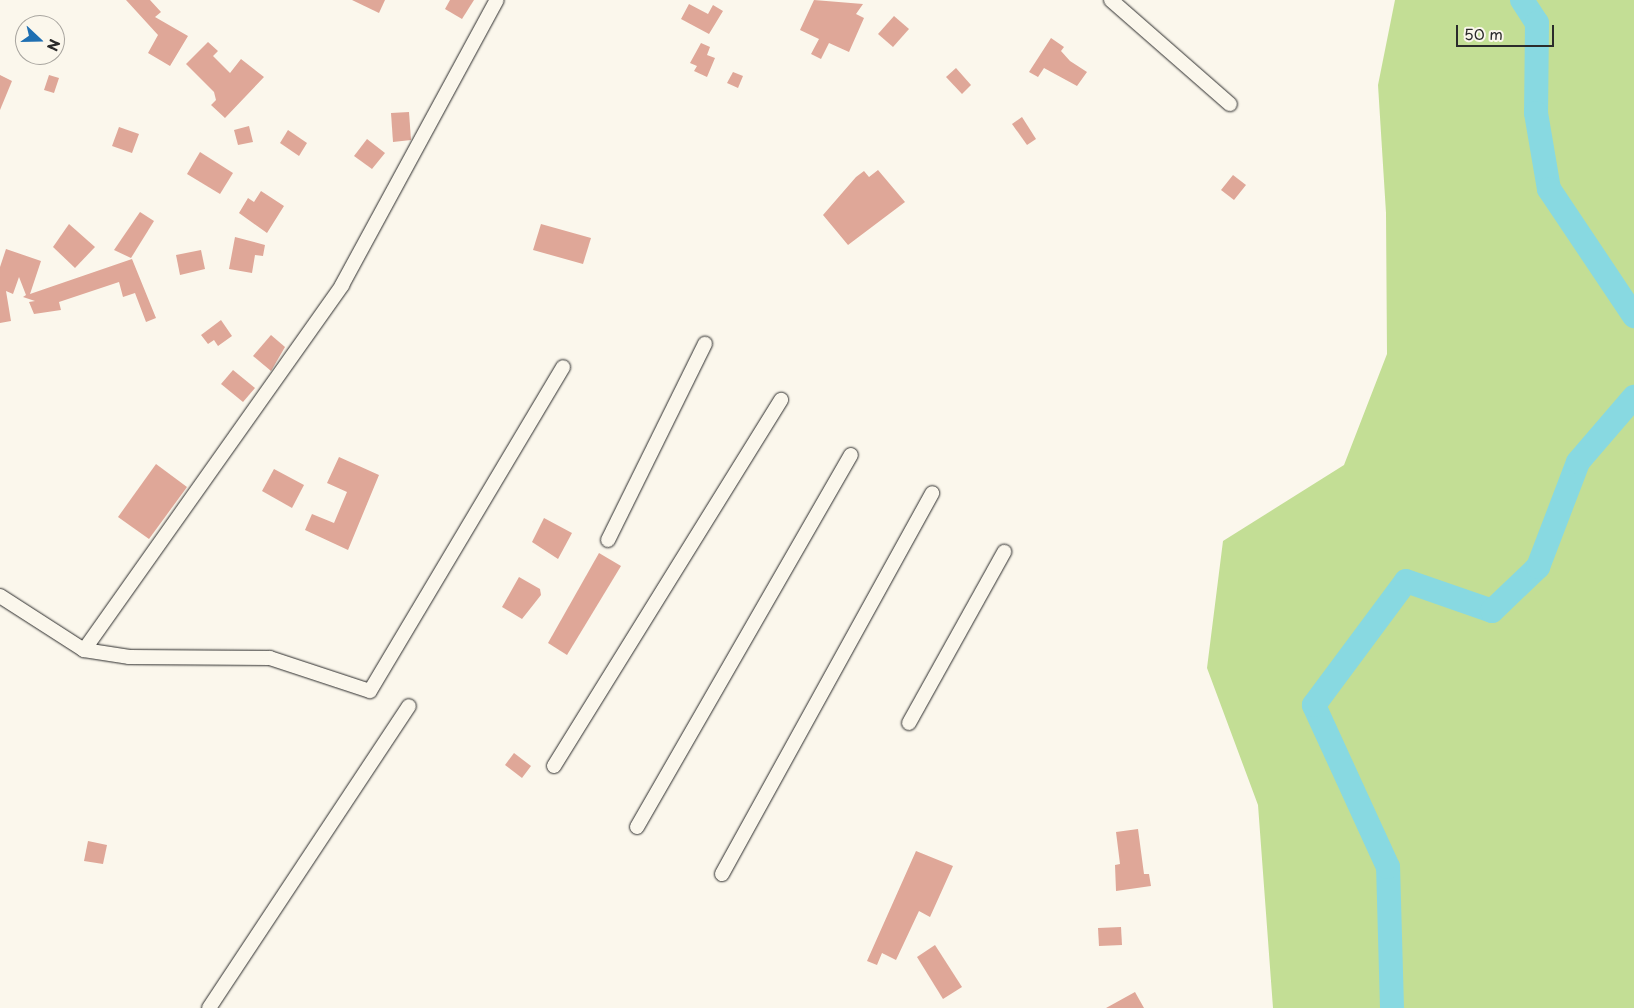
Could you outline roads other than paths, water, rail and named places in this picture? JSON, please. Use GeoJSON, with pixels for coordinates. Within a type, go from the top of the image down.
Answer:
{"type":"FeatureCollection","features":[{"type":"Feature","properties":{"kind":"street"},"geometry":{"type":"LineString","coordinates":[[84,650],[342,285],[497,0]]}},
{"type":"Feature","properties":{"kind":"street"},"geometry":{"type":"LineString","coordinates":[[1111,0],[1230,104]]}},
{"type":"Feature","properties":{"kind":"street"},"geometry":{"type":"LineString","coordinates":[[608,540],[705,344]]}},
{"type":"Feature","properties":{"kind":"street"},"geometry":{"type":"LineString","coordinates":[[0,596],[84,650],[129,657],[270,658],[370,691],[563,367]]}},
{"type":"Feature","properties":{"kind":"street"},"geometry":{"type":"LineString","coordinates":[[554,766],[781,400]]}},
{"type":"Feature","properties":{"kind":"street"},"geometry":{"type":"LineString","coordinates":[[638,827],[851,455]]}},
{"type":"Feature","properties":{"kind":"street"},"geometry":{"type":"LineString","coordinates":[[722,874],[932,493]]}},
{"type":"Feature","properties":{"kind":"street"},"geometry":{"type":"LineString","coordinates":[[910,723],[1004,552]]}},
{"type":"Feature","properties":{"kind":"street"},"geometry":{"type":"LineString","coordinates":[[209,1008],[409,706]]}},
{"type":"Feature","properties":{"kind":"waterway"},"geometry":{"type":"LineString","coordinates":[[1522,0],[1537,23],[1536,113],[1549,189],[1634,316]]}},
{"type":"Feature","properties":{"kind":"waterway"},"geometry":{"type":"LineString","coordinates":[[1392,1008],[1388,867],[1314,705],[1406,581],[1492,611],[1538,567],[1578,462],[1634,397]]}}]}
